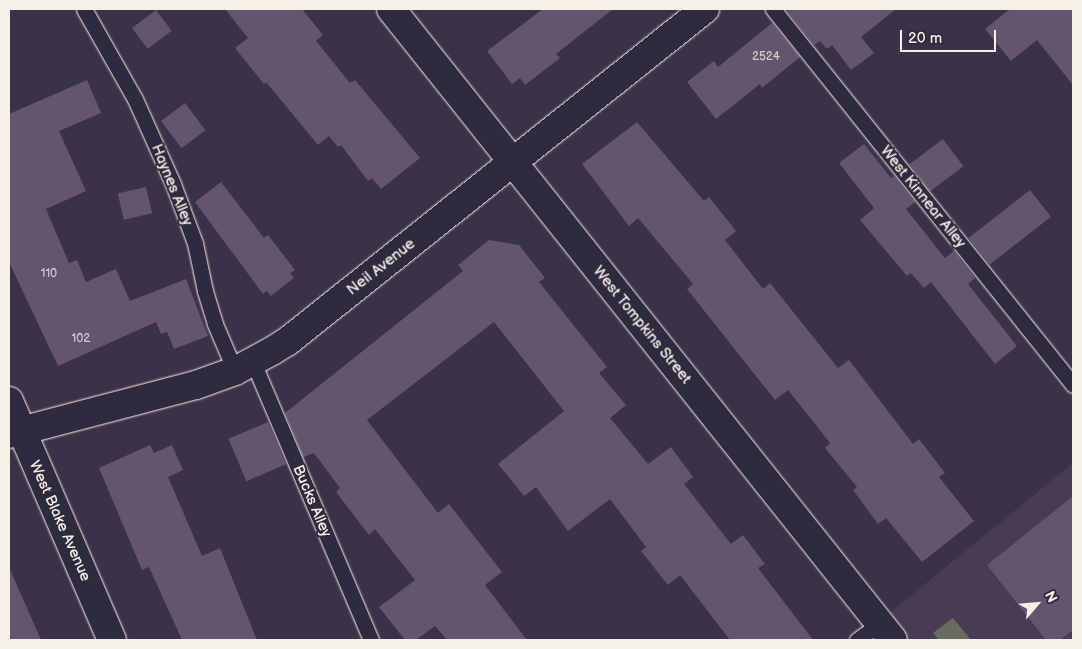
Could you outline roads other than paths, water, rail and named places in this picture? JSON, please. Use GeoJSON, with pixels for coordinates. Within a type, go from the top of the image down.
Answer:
{"type":"FeatureCollection","features":[{"type":"Feature","properties":{"kind":"street","name":"West Tompkins Street"},"geometry":{"type":"LineString","coordinates":[[391,9],[887,632]]}},
{"type":"Feature","properties":{"kind":"street","name":"Neil Avenue"},"geometry":{"type":"LineString","coordinates":[[15,432],[156,397],[244,366],[288,341],[705,9]]}},
{"type":"Feature","properties":{"kind":"street","name":"West Blake Avenue"},"geometry":{"type":"LineString","coordinates":[[9,401],[15,432],[112,640]]}},
{"type":"Feature","properties":{"kind":"lane","name":"Haynes Alley"},"geometry":{"type":"LineString","coordinates":[[84,9],[135,98],[173,184],[195,243],[205,291],[215,324],[244,366]]}},
{"type":"Feature","properties":{"kind":"lane","name":"West Kinnear Alley"},"geometry":{"type":"LineString","coordinates":[[773,9],[1073,385]]}},
{"type":"Feature","properties":{"kind":"lane","name":"Bucks Alley"},"geometry":{"type":"LineString","coordinates":[[244,366],[371,640]]}},
{"type":"Feature","properties":{"kind":"lane"},"geometry":{"type":"LineString","coordinates":[[857,640],[887,632]]}}]}
